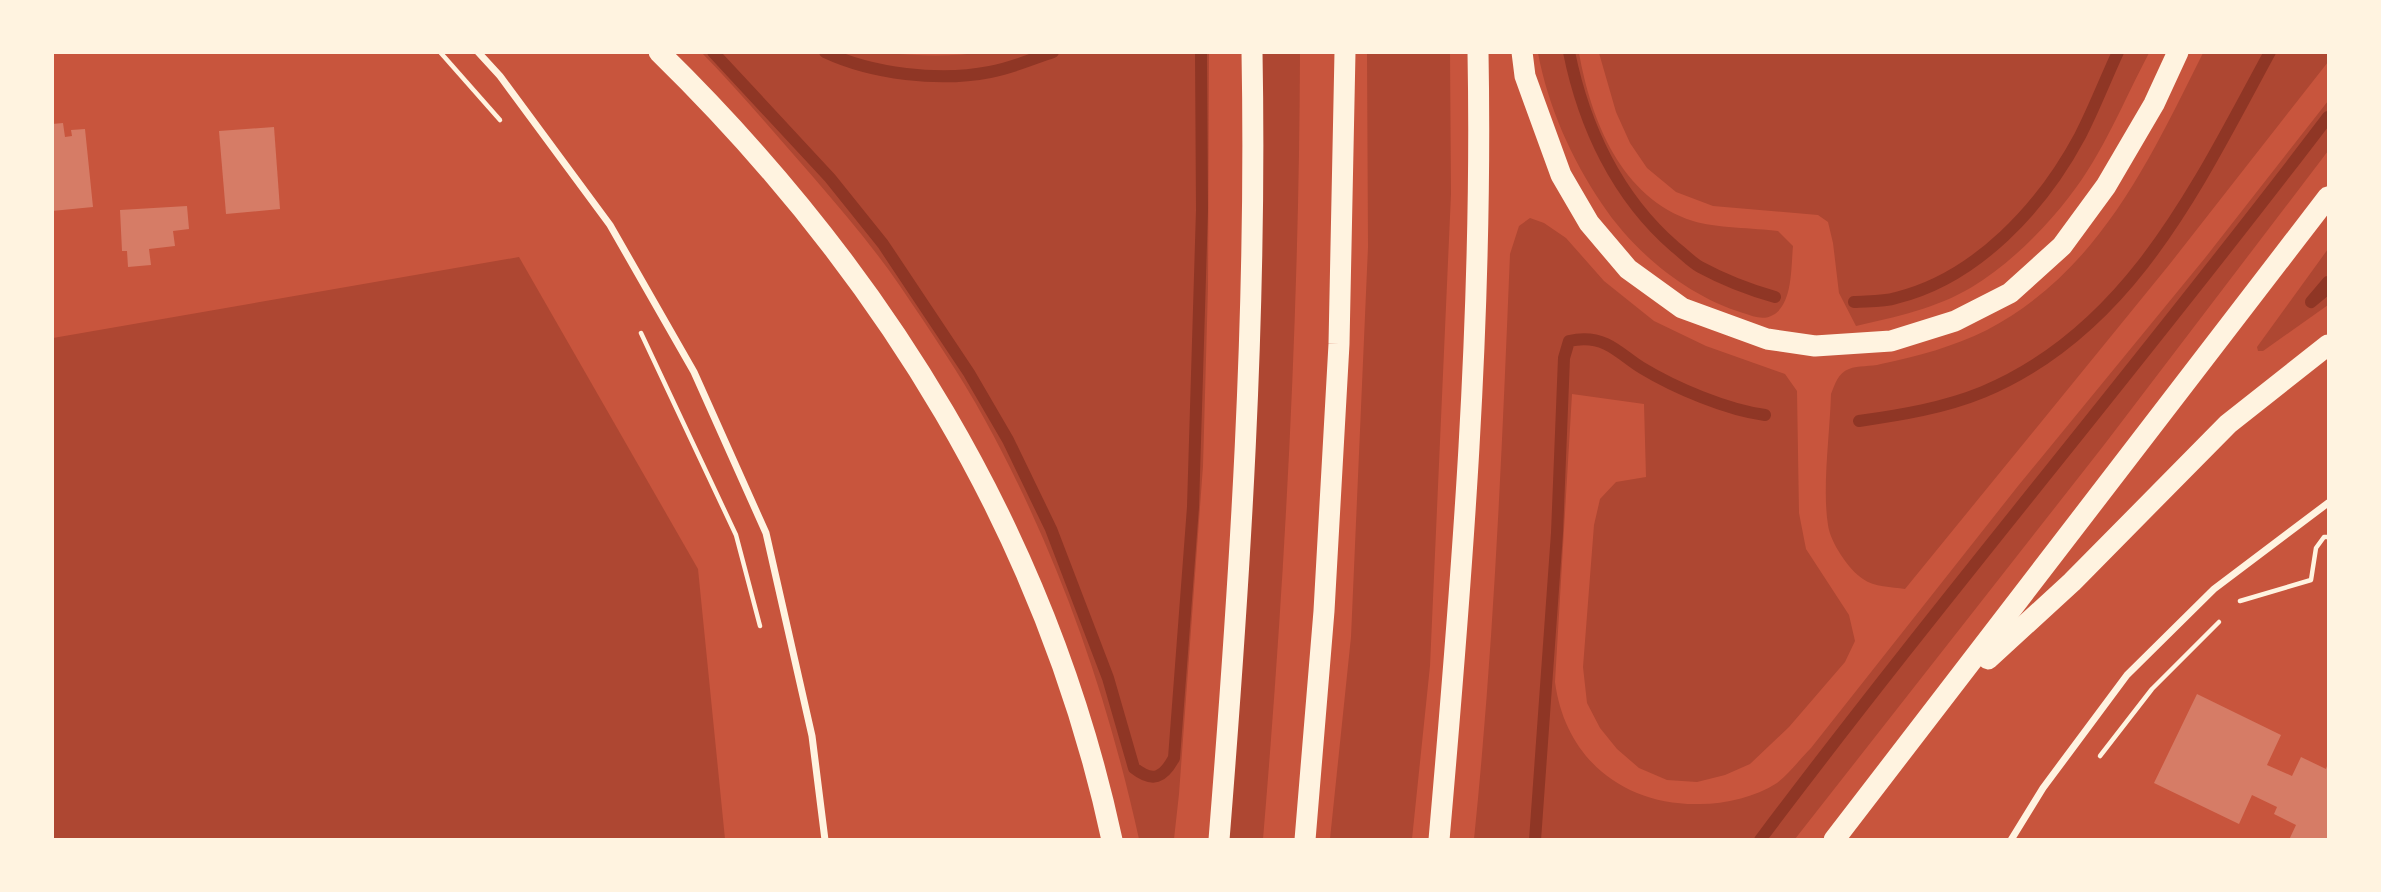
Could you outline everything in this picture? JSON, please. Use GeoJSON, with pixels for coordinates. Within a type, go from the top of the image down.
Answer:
{"type":"FeatureCollection","features":[{"type":"Feature","properties":{"kind":"highway"},"geometry":{"type":"LineString","coordinates":[[659,52],[746,145],[839,255],[894,331],[941,403],[994,500],[1036,595],[1074,696],[1100,785],[1112,839]]}},
{"type":"Feature","properties":{"kind":"highway"},"geometry":{"type":"LineString","coordinates":[[1219,839],[1238,610],[1251,321],[1252,52]]}},
{"type":"Feature","properties":{"kind":"highway"},"geometry":{"type":"LineString","coordinates":[[1305,839],[1324,611],[1339,344],[1345,52]]}},
{"type":"Feature","properties":{"kind":"highway"},"geometry":{"type":"LineString","coordinates":[[1439,839],[1458,619],[1475,360],[1478,52]]}},
{"type":"Feature","properties":{"kind":"highway"},"geometry":{"type":"LineString","coordinates":[[1522,52],[1525,76],[1562,175],[1589,223],[1629,269],[1682,308],[1767,339],[1815,346],[1891,341],[1955,321],[2010,293],[2062,246],[2106,186],[2154,104],[2178,52]]}},
{"type":"Feature","properties":{"kind":"highway"},"geometry":{"type":"LineString","coordinates":[[1834,839],[2329,197]]}},
{"type":"Feature","properties":{"kind":"highway"},"geometry":{"type":"LineString","coordinates":[[1945,698],[2072,582],[2228,424],[2329,345]]}},
{"type":"Feature","properties":{"kind":"street"},"geometry":{"type":"LineString","coordinates":[[478,52],[500,76],[610,225],[694,372],[766,533],[812,736],[825,839]]}},
{"type":"Feature","properties":{"kind":"street"},"geometry":{"type":"LineString","coordinates":[[2011,839],[2043,788],[2127,675],[2214,589],[2329,503]]}},
{"type":"Feature","properties":{"kind":"path"},"geometry":{"type":"LineString","coordinates":[[440,52],[502,123]]}},
{"type":"Feature","properties":{"kind":"path"},"geometry":{"type":"LineString","coordinates":[[639,329],[736,535],[760,628]]}},
{"type":"Feature","properties":{"kind":"path"},"geometry":{"type":"LineString","coordinates":[[2231,610],[2240,600],[2311,580],[2316,548],[2324,537],[2329,537]]}},
{"type":"Feature","properties":{"kind":"path"},"geometry":{"type":"LineString","coordinates":[[2094,764],[2152,689],[2221,620]]}},
{"type":"Feature","properties":{"kind":"shaded area"},"geometry":{"type":"Polygon","coordinates":[[[985,52],[1209,53],[1208,287],[1203,466],[1174,839],[1139,839],[1112,730],[1077,624],[1035,520],[965,386],[900,286],[869,244],[773,131],[702,53],[886,53],[936,56],[985,52]]]}},
{"type":"Feature","properties":{"kind":"shaded area"},"geometry":{"type":"Polygon","coordinates":[[[1599,52],[2149,53],[2103,145],[2059,210],[2036,235],[1999,268],[1959,294],[1916,311],[1856,326],[1839,293],[1828,222],[1818,215],[1713,206],[1676,192],[1647,168],[1630,143],[1616,112],[1599,52]]]}},
{"type":"Feature","properties":{"kind":"shaded area"},"geometry":{"type":"Polygon","coordinates":[[[1261,53],[1300,53],[1294,348],[1278,643],[1263,839],[1228,840],[1261,53]]]}},
{"type":"Feature","properties":{"kind":"shaded area"},"geometry":{"type":"Polygon","coordinates":[[[1367,53],[1450,53],[1451,194],[1430,666],[1412,839],[1330,839],[1351,637],[1368,247],[1367,53]]]}},
{"type":"Feature","properties":{"kind":"shaded area"},"geometry":{"type":"Polygon","coordinates":[[[1538,53],[1579,53],[1584,79],[1601,130],[1628,175],[1646,194],[1668,210],[1693,221],[1778,231],[1793,246],[1788,294],[1780,310],[1762,318],[1702,296],[1664,270],[1630,239],[1602,204],[1571,150],[1554,112],[1538,53]]]}},
{"type":"Feature","properties":{"kind":"shaded area"},"geometry":{"type":"Polygon","coordinates":[[[2203,53],[2328,53],[2328,62],[2169,265],[1905,589],[1867,582],[1841,555],[1828,525],[1826,478],[1831,394],[1837,379],[1842,373],[1853,368],[1922,354],[1974,336],[2026,306],[2060,277],[2090,245],[2117,210],[2162,134],[2203,53]]]}},
{"type":"Feature","properties":{"kind":"shaded area"},"geometry":{"type":"Polygon","coordinates":[[[2328,101],[2328,151],[2104,445],[1795,839],[1474,839],[1492,620],[1510,254],[1519,226],[1530,218],[1544,223],[1566,238],[1604,281],[1654,321],[1706,346],[1785,374],[1797,391],[1799,513],[1806,549],[1849,615],[1855,641],[1845,662],[1789,727],[1750,764],[1725,775],[1697,782],[1667,780],[1639,768],[1617,749],[1600,728],[1587,703],[1583,667],[1594,525],[1600,499],[1616,482],[1646,477],[1644,404],[1572,394],[1555,682],[1561,709],[1571,733],[1585,755],[1602,772],[1623,786],[1646,796],[1672,802],[1720,803],[1750,796],[1777,783],[1811,748],[2328,101]]]}},
{"type":"Feature","properties":{"kind":"shaded area"},"geometry":{"type":"Polygon","coordinates":[[[2328,249],[2328,305],[2263,351],[2258,351],[2257,347],[2328,249]]]}},
{"type":"Feature","properties":{"kind":"shaded area"},"geometry":{"type":"Polygon","coordinates":[[[519,257],[698,569],[725,839],[53,839],[53,338],[519,257]]]}},
{"type":"Feature","properties":{"kind":"building"},"geometry":{"type":"Polygon","coordinates":[[[63,123],[65,137],[72,136],[71,130],[85,129],[93,207],[52,211],[52,124],[63,123]]]}},
{"type":"Feature","properties":{"kind":"building"},"geometry":{"type":"Polygon","coordinates":[[[274,127],[280,209],[226,214],[219,131],[274,127]]]}},
{"type":"Feature","properties":{"kind":"building"},"geometry":{"type":"Polygon","coordinates":[[[187,206],[189,229],[173,231],[175,246],[149,249],[151,265],[128,267],[127,251],[122,251],[120,210],[187,206]]]}},
{"type":"Feature","properties":{"kind":"building"},"geometry":{"type":"Polygon","coordinates":[[[2197,694],[2281,735],[2267,765],[2292,776],[2301,757],[2326,769],[2328,763],[2328,840],[2289,840],[2296,825],[2274,814],[2277,807],[2252,795],[2239,824],[2154,783],[2197,694]]]}},
{"type":"Feature","properties":{"kind":"waterway"},"geometry":{"type":"LineString","coordinates":[[713,52],[830,178],[883,244],[969,373],[1008,440],[1051,529],[1108,678],[1134,768],[1152,777],[1162,774],[1174,758],[1193,507],[1202,210],[1201,52]]}},
{"type":"Feature","properties":{"kind":"waterway"},"geometry":{"type":"LineString","coordinates":[[825,52],[884,71],[928,76],[970,75],[998,70],[1053,52]]}},
{"type":"Feature","properties":{"kind":"waterway"},"geometry":{"type":"LineString","coordinates":[[1569,52],[1575,80],[1594,133],[1620,183],[1636,206],[1654,227],[1697,265],[1737,284],[1775,297]]}},
{"type":"Feature","properties":{"kind":"waterway"},"geometry":{"type":"LineString","coordinates":[[1854,302],[1891,299],[1926,288],[1980,257],[2004,236],[2047,188],[2065,163],[2085,126],[2118,52]]}},
{"type":"Feature","properties":{"kind":"waterway"},"geometry":{"type":"LineString","coordinates":[[1859,421],[1938,407],[1983,392],[2035,365],[2080,331],[2120,292],[2155,248],[2216,152],[2270,52]]}},
{"type":"Feature","properties":{"kind":"waterway"},"geometry":{"type":"LineString","coordinates":[[1760,840],[1900,658],[2328,117]]}},
{"type":"Feature","properties":{"kind":"waterway"},"geometry":{"type":"LineString","coordinates":[[2328,282],[2311,302],[2328,288]]}},
{"type":"Feature","properties":{"kind":"waterway"},"geometry":{"type":"LineString","coordinates":[[1535,840],[1557,533],[1564,358],[1569,341],[1588,339],[1601,342],[1642,368],[1685,390],[1718,403],[1765,415]]}}]}
